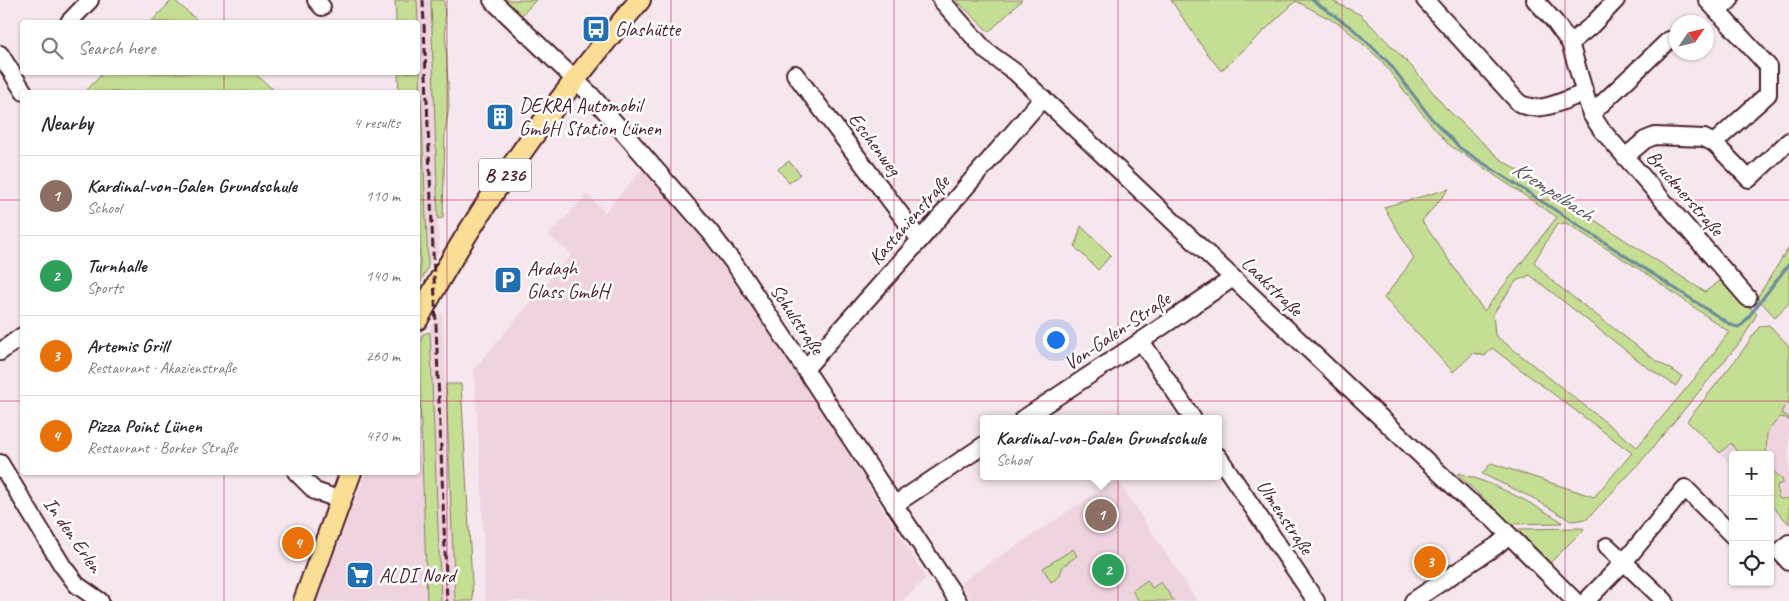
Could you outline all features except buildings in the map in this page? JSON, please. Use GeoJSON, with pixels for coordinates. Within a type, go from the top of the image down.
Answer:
{"type":"FeatureCollection","features":[{"type":"Feature","properties":{"kind":"main road","name":"B 236"},"geometry":{"type":"LineString","coordinates":[[420,316],[482,210],[531,138],[574,80],[640,0]]}},
{"type":"Feature","properties":{"kind":"main road"},"geometry":{"type":"LineString","coordinates":[[304,601],[350,475]]}},
{"type":"Feature","properties":{"kind":"street"},"geometry":{"type":"LineString","coordinates":[[71,20],[90,0]]}},
{"type":"Feature","properties":{"kind":"street","name":"Schulstraße"},"geometry":{"type":"LineString","coordinates":[[492,0],[591,95],[710,232],[736,266],[805,368],[958,601]]}},
{"type":"Feature","properties":{"kind":"street","name":"Laakstraße"},"geometry":{"type":"LineString","coordinates":[[941,0],[986,51],[1015,72],[1468,500],[1492,518],[1575,601]]}},
{"type":"Feature","properties":{"kind":"street"},"geometry":{"type":"LineString","coordinates":[[1425,0],[1519,103],[1527,108],[1544,108],[1584,93]]}},
{"type":"Feature","properties":{"kind":"street","name":"Brucknerstraße"},"geometry":{"type":"LineString","coordinates":[[1535,0],[1570,43],[1591,114],[1601,129],[1748,298]]}},
{"type":"Feature","properties":{"kind":"street"},"geometry":{"type":"LineString","coordinates":[[1570,43],[1611,2]]}},
{"type":"Feature","properties":{"kind":"street"},"geometry":{"type":"LineString","coordinates":[[1714,143],[1768,94],[1768,66],[1719,4]]}},
{"type":"Feature","properties":{"kind":"street"},"geometry":{"type":"LineString","coordinates":[[1591,114],[1669,40]]}},
{"type":"Feature","properties":{"kind":"street"},"geometry":{"type":"LineString","coordinates":[[0,54],[21,81]]}},
{"type":"Feature","properties":{"kind":"street","name":"Eschenweg"},"geometry":{"type":"LineString","coordinates":[[795,74],[920,240]]}},
{"type":"Feature","properties":{"kind":"street","name":"Kastanienstraße"},"geometry":{"type":"LineString","coordinates":[[805,368],[920,240],[1042,98]]}},
{"type":"Feature","properties":{"kind":"street"},"geometry":{"type":"LineString","coordinates":[[1625,157],[1645,140],[1655,136],[1704,138],[1714,143],[1749,179],[1789,141]]}},
{"type":"Feature","properties":{"kind":"street","name":"Von-Galen-Straße"},"geometry":{"type":"LineString","coordinates":[[1030,415],[1233,278]]}},
{"type":"Feature","properties":{"kind":"street"},"geometry":{"type":"LineString","coordinates":[[0,352],[20,337]]}},
{"type":"Feature","properties":{"kind":"street"},"geometry":{"type":"LineString","coordinates":[[1141,341],[1190,415]]}},
{"type":"Feature","properties":{"kind":"street"},"geometry":{"type":"LineString","coordinates":[[894,505],[980,448]]}},
{"type":"Feature","properties":{"kind":"street","name":"In den Erlen"},"geometry":{"type":"LineString","coordinates":[[0,462],[62,565],[77,585],[100,601]]}},
{"type":"Feature","properties":{"kind":"street","name":"Ulmenstraße"},"geometry":{"type":"LineString","coordinates":[[1222,462],[1316,601]]}},
{"type":"Feature","properties":{"kind":"street"},"geometry":{"type":"LineString","coordinates":[[299,475],[315,491],[340,500]]}},
{"type":"Feature","properties":{"kind":"street"},"geometry":{"type":"LineString","coordinates":[[1586,601],[1624,562],[1685,488],[1729,532]]}},
{"type":"Feature","properties":{"kind":"street"},"geometry":{"type":"LineString","coordinates":[[1414,601],[1496,546],[1509,535]]}},
{"type":"Feature","properties":{"kind":"street"},"geometry":{"type":"LineString","coordinates":[[1789,543],[1780,552],[1789,562]]}},
{"type":"Feature","properties":{"kind":"street"},"geometry":{"type":"LineString","coordinates":[[1608,546],[1665,601]]}},
{"type":"Feature","properties":{"kind":"shaded area"},"geometry":{"type":"Polygon","coordinates":[[[417,0],[431,0],[439,253],[428,267],[420,73],[420,20],[418,20],[417,0]]]}},
{"type":"Feature","properties":{"kind":"shaded area","name":"Ardagh Glass GmbH"},"geometry":{"type":"Polygon","coordinates":[[[645,166],[680,203],[726,264],[781,346],[926,578],[902,601],[485,601],[482,492],[474,369],[571,255],[549,235],[587,194],[605,212],[645,166]]]}},
{"type":"Feature","properties":{"kind":"shaded area"},"geometry":{"type":"Polygon","coordinates":[[[442,310],[455,601],[441,601],[430,327],[442,310]]]}},
{"type":"Feature","properties":{"kind":"shaded area"},"geometry":{"type":"Polygon","coordinates":[[[1789,391],[1789,524],[1774,509],[1774,451],[1729,451],[1729,462],[1720,453],[1789,391]]]}},
{"type":"Feature","properties":{"kind":"shaded area"},"geometry":{"type":"Polygon","coordinates":[[[420,400],[427,601],[317,601],[364,475],[420,475],[420,400]]]}},
{"type":"Feature","properties":{"kind":"shaded area"},"geometry":{"type":"Polygon","coordinates":[[[1118,480],[1197,601],[972,601],[960,583],[1118,480]]]}},
{"type":"Feature","properties":{"kind":"green space"},"geometry":{"type":"Polygon","coordinates":[[[174,0],[197,20],[153,20],[174,0]]]}},
{"type":"Feature","properties":{"kind":"green space"},"geometry":{"type":"Polygon","coordinates":[[[395,0],[417,0],[418,20],[396,20],[395,0]]]}},
{"type":"Feature","properties":{"kind":"green space"},"geometry":{"type":"Polygon","coordinates":[[[431,0],[444,0],[449,107],[445,132],[443,218],[438,219],[431,0]]]}},
{"type":"Feature","properties":{"kind":"green space"},"geometry":{"type":"Polygon","coordinates":[[[503,0],[536,0],[520,17],[503,0]]]}},
{"type":"Feature","properties":{"kind":"green space"},"geometry":{"type":"Polygon","coordinates":[[[956,0],[1022,0],[989,32],[956,0]]]}},
{"type":"Feature","properties":{"kind":"green space"},"geometry":{"type":"Polygon","coordinates":[[[1171,0],[1330,0],[1361,15],[1412,67],[1446,108],[1499,158],[1705,292],[1720,281],[1757,314],[1741,341],[1639,464],[1587,519],[1571,521],[1533,498],[1482,474],[1491,463],[1594,497],[1632,453],[1492,348],[1485,356],[1474,353],[1453,372],[1384,298],[1414,258],[1384,207],[1449,189],[1422,221],[1484,311],[1557,217],[1448,144],[1381,60],[1341,25],[1296,1],[1221,71],[1171,0]],[[1566,223],[1557,224],[1534,262],[1552,281],[1655,360],[1682,376],[1676,386],[1648,368],[1530,275],[1516,281],[1493,314],[1495,335],[1637,447],[1695,378],[1729,332],[1647,274],[1566,223]]]}},
{"type":"Feature","properties":{"kind":"green space"},"geometry":{"type":"Polygon","coordinates":[[[420,73],[428,267],[420,283],[420,90],[399,90],[398,75],[420,75],[420,73]]]}},
{"type":"Feature","properties":{"kind":"green space"},"geometry":{"type":"Polygon","coordinates":[[[101,75],[256,75],[274,90],[87,90],[101,75]]]}},
{"type":"Feature","properties":{"kind":"green space"},"geometry":{"type":"Polygon","coordinates":[[[789,161],[800,174],[789,183],[778,169],[789,161]]]}},
{"type":"Feature","properties":{"kind":"green space"},"geometry":{"type":"Polygon","coordinates":[[[1081,226],[1111,255],[1098,270],[1075,247],[1081,226]]]}},
{"type":"Feature","properties":{"kind":"green space"},"geometry":{"type":"Polygon","coordinates":[[[1789,247],[1789,303],[1775,317],[1757,298],[1789,247]]]}},
{"type":"Feature","properties":{"kind":"green space"},"geometry":{"type":"Polygon","coordinates":[[[1769,325],[1789,346],[1789,405],[1786,403],[1781,413],[1789,417],[1789,421],[1787,418],[1780,417],[1767,432],[1766,451],[1736,451],[1731,443],[1720,453],[1687,421],[1760,326],[1769,325]]]}},
{"type":"Feature","properties":{"kind":"green space"},"geometry":{"type":"Polygon","coordinates":[[[430,332],[441,601],[427,601],[420,400],[420,343],[423,334],[430,332]]]}},
{"type":"Feature","properties":{"kind":"green space"},"geometry":{"type":"Polygon","coordinates":[[[446,384],[461,384],[473,601],[455,601],[446,384]]]}},
{"type":"Feature","properties":{"kind":"green space"},"geometry":{"type":"Polygon","coordinates":[[[1774,472],[1782,479],[1783,483],[1777,485],[1778,497],[1781,499],[1789,498],[1789,524],[1774,508],[1774,472]]]}},
{"type":"Feature","properties":{"kind":"green space"},"geometry":{"type":"Polygon","coordinates":[[[1459,473],[1486,482],[1511,494],[1562,523],[1511,524],[1458,475],[1459,473]]]}},
{"type":"Feature","properties":{"kind":"green space"},"geometry":{"type":"Polygon","coordinates":[[[1519,529],[1584,529],[1550,563],[1517,531],[1519,529]]]}},
{"type":"Feature","properties":{"kind":"green space"},"geometry":{"type":"Polygon","coordinates":[[[1073,549],[1077,556],[1063,566],[1059,577],[1051,582],[1043,568],[1073,549]]]}},
{"type":"Feature","properties":{"kind":"green space"},"geometry":{"type":"Polygon","coordinates":[[[1147,580],[1152,588],[1161,582],[1174,601],[1139,601],[1132,591],[1147,580]]]}},
{"type":"Feature","properties":{"kind":"waterway","name":"Krempelbach"},"geometry":{"type":"LineString","coordinates":[[1312,0],[1352,28],[1389,63],[1431,118],[1460,148],[1731,325],[1738,327],[1743,324],[1789,264]]}},
{"type":"Feature","properties":{"kind":"railway"},"geometry":{"type":"LineString","coordinates":[[423,0],[447,601]]}},
{"type":"Feature","properties":{"kind":"place","name":"Glashütte"},"geometry":{"type":"Point","coordinates":[596,29]}},
{"type":"Feature","properties":{"kind":"place","name":"DEKRA Automobil GmbH Station Lünen"},"geometry":{"type":"Point","coordinates":[500,117]}},
{"type":"Feature","properties":{"kind":"place","name":"Ardagh Glass GmbH"},"geometry":{"type":"Point","coordinates":[508,280]}},
{"type":"Feature","properties":{"kind":"place","name":"Kardinal-von-Galen Grundschule"},"geometry":{"type":"Point","coordinates":[1101,515]}},
{"type":"Feature","properties":{"kind":"place","name":"Pizza Point Lünen"},"geometry":{"type":"Point","coordinates":[298,543]}},
{"type":"Feature","properties":{"kind":"place","name":"Artemis Grill"},"geometry":{"type":"Point","coordinates":[1430,562]}},
{"type":"Feature","properties":{"kind":"place","name":"Turnhalle"},"geometry":{"type":"Point","coordinates":[1108,570]}},
{"type":"Feature","properties":{"kind":"place","name":"ALDI Nord"},"geometry":{"type":"Point","coordinates":[360,575]}}]}
